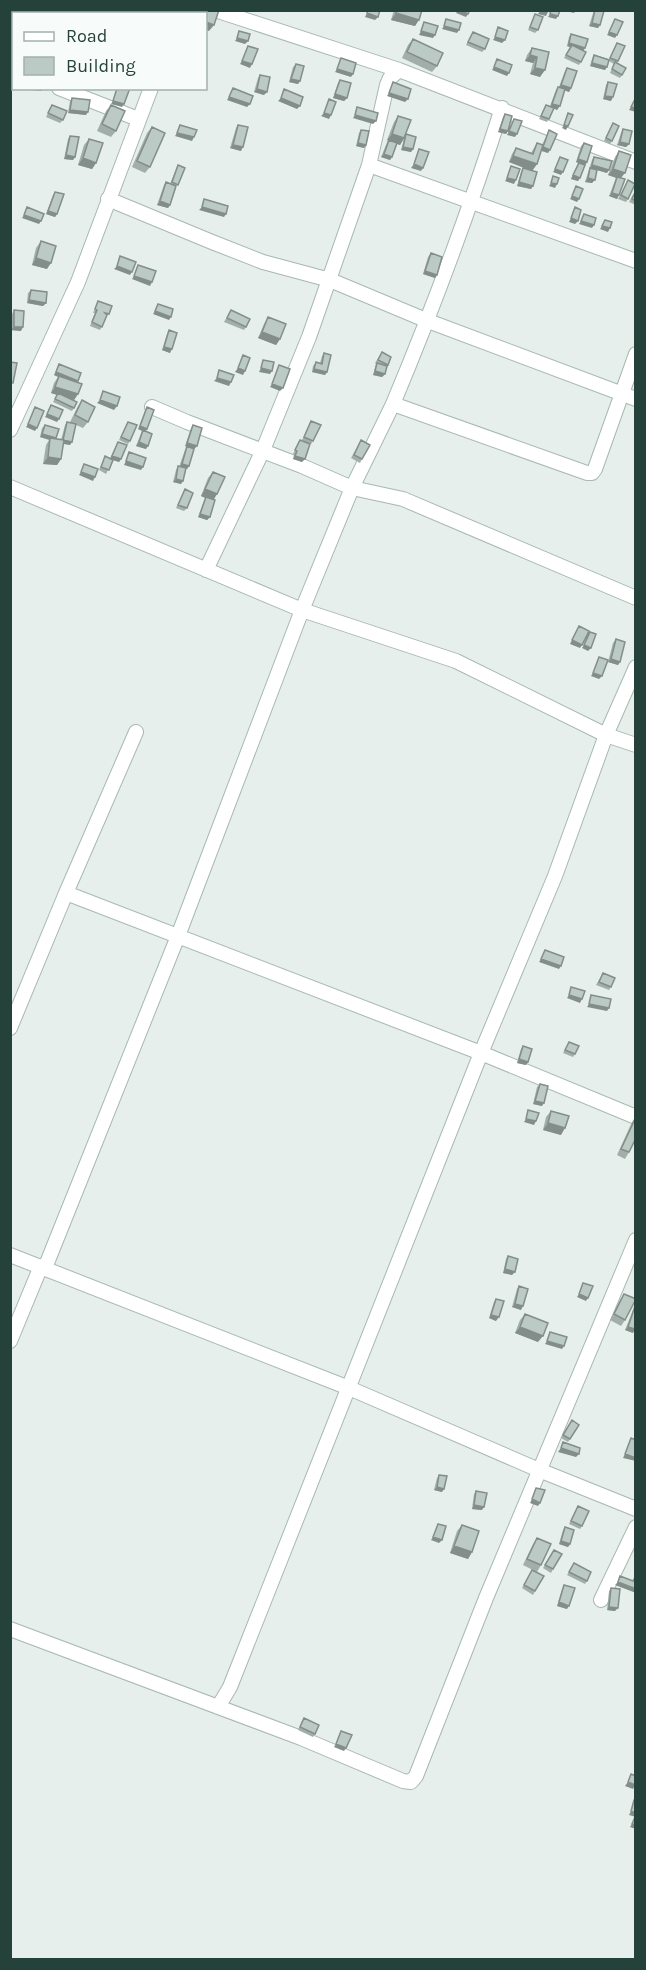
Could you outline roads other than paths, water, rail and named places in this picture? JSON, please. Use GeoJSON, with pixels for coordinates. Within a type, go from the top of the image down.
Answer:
{"type":"FeatureCollection","features":[{"type":"Feature","properties":{"kind":"street"},"geometry":{"type":"LineString","coordinates":[[215,10],[399,70],[502,108],[636,162]]}},
{"type":"Feature","properties":{"kind":"street"},"geometry":{"type":"LineString","coordinates":[[206,570],[262,450],[330,280],[369,165],[387,85],[390,78],[399,70]]}},
{"type":"Feature","properties":{"kind":"street"},"geometry":{"type":"LineString","coordinates":[[64,90],[138,120]]}},
{"type":"Feature","properties":{"kind":"street"},"geometry":{"type":"LineString","coordinates":[[10,430],[78,282],[150,90]]}},
{"type":"Feature","properties":{"kind":"street"},"geometry":{"type":"LineString","coordinates":[[10,1341],[43,1267],[178,936],[302,610],[352,488],[393,404],[428,321],[472,202],[502,108]]}},
{"type":"Feature","properties":{"kind":"street"},"geometry":{"type":"LineString","coordinates":[[369,165],[636,261]]}},
{"type":"Feature","properties":{"kind":"street"},"geometry":{"type":"LineString","coordinates":[[108,199],[263,262],[330,280],[428,321],[636,399]]}},
{"type":"Feature","properties":{"kind":"street"},"geometry":{"type":"LineString","coordinates":[[393,404],[587,473],[592,472],[596,469],[636,354]]}},
{"type":"Feature","properties":{"kind":"street"},"geometry":{"type":"LineString","coordinates":[[152,407],[352,488],[403,499],[636,598]]}},
{"type":"Feature","properties":{"kind":"street"},"geometry":{"type":"LineString","coordinates":[[10,488],[302,610],[456,661],[606,735],[636,745]]}},
{"type":"Feature","properties":{"kind":"street"},"geometry":{"type":"LineString","coordinates":[[218,1707],[230,1688],[481,1053],[555,876],[606,735],[636,667]]}},
{"type":"Feature","properties":{"kind":"street"},"geometry":{"type":"LineString","coordinates":[[10,1028],[136,732]]}},
{"type":"Feature","properties":{"kind":"street"},"geometry":{"type":"LineString","coordinates":[[66,893],[481,1053],[636,1118]]}},
{"type":"Feature","properties":{"kind":"street"},"geometry":{"type":"LineString","coordinates":[[10,1629],[301,1738],[403,1781],[411,1782],[416,1776],[486,1598],[636,1240]]}},
{"type":"Feature","properties":{"kind":"street"},"geometry":{"type":"LineString","coordinates":[[10,1255],[349,1388],[636,1509]]}},
{"type":"Feature","properties":{"kind":"street"},"geometry":{"type":"LineString","coordinates":[[601,1600],[636,1527]]}}]}
